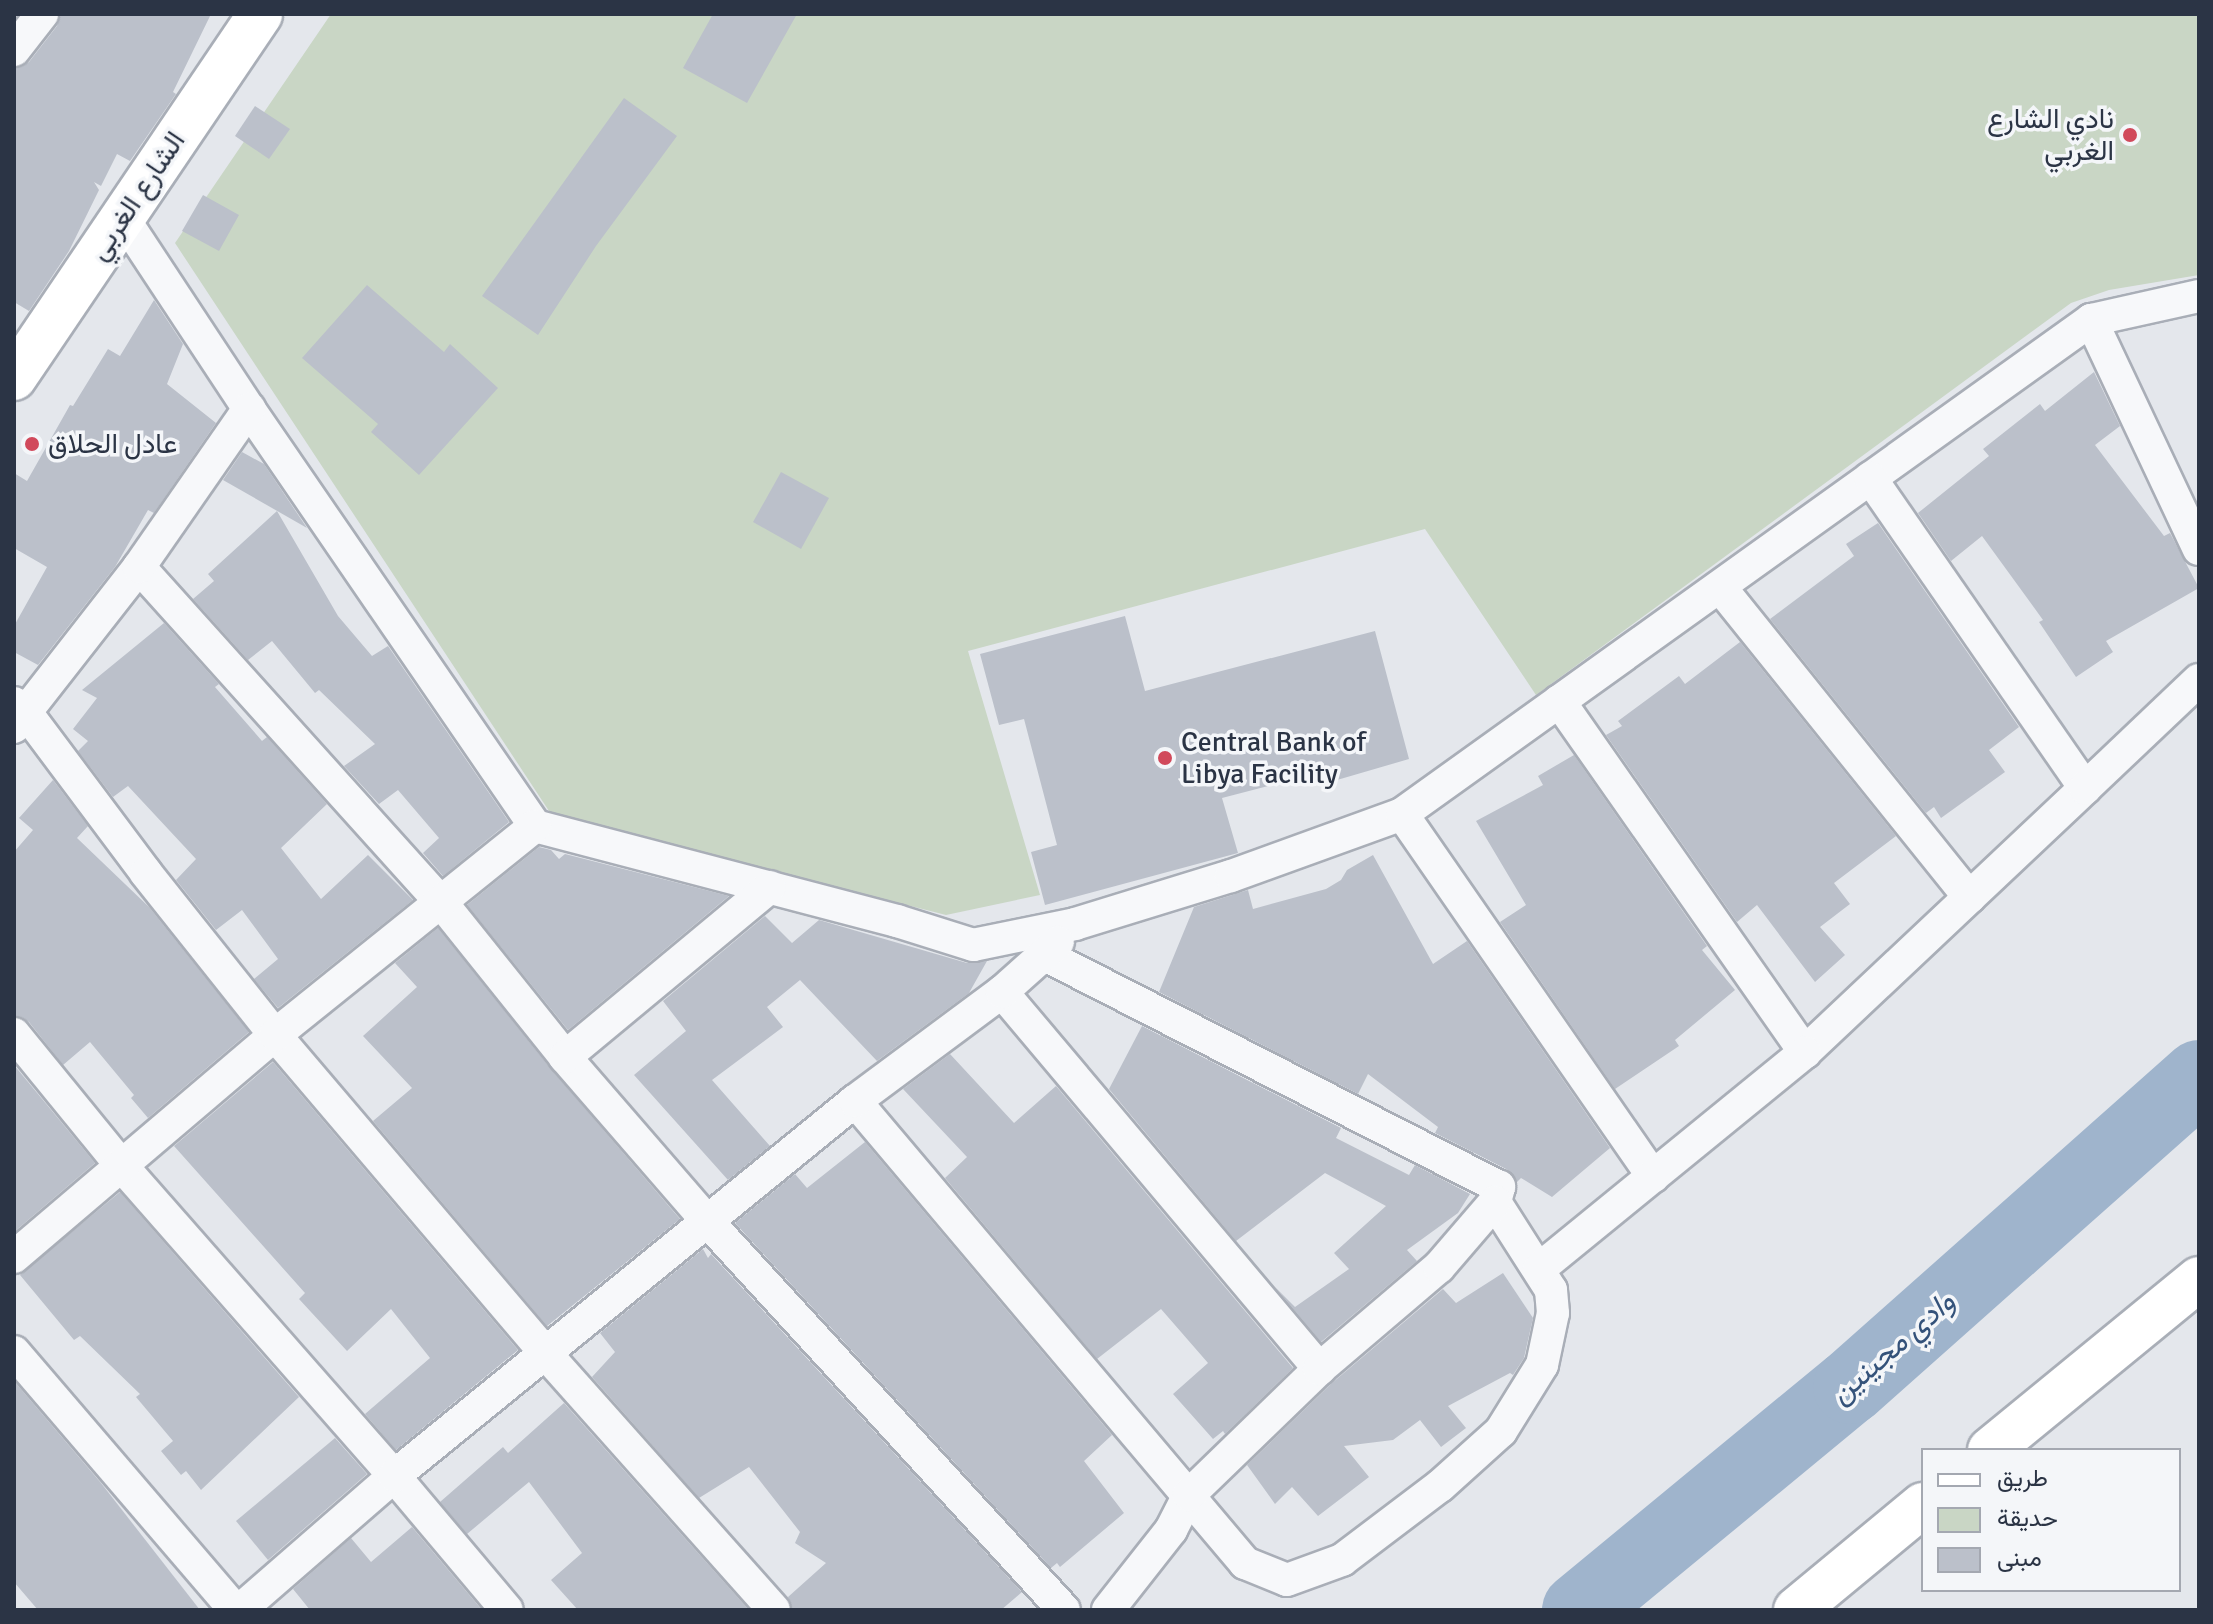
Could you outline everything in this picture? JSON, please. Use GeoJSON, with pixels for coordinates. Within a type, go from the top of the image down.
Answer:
{"type":"FeatureCollection","features":[{"type":"Feature","properties":{"kind":"main road","name":"الشارع الغربي"},"geometry":{"type":"LineString","coordinates":[[14,378],[260,14]]}},
{"type":"Feature","properties":{"kind":"main road"},"geometry":{"type":"LineString","coordinates":[[1992,1448],[2199,1279]]}},
{"type":"Feature","properties":{"kind":"main road"},"geometry":{"type":"LineString","coordinates":[[1796,1610],[1921,1507]]}},
{"type":"Feature","properties":{"kind":"street"},"geometry":{"type":"LineString","coordinates":[[14,50],[42,14]]}},
{"type":"Feature","properties":{"kind":"street"},"geometry":{"type":"LineString","coordinates":[[123,218],[249,409],[535,826],[770,887],[973,945],[1075,924],[1231,876],[1402,814],[2091,320],[2199,296]]}},
{"type":"Feature","properties":{"kind":"street"},"geometry":{"type":"LineString","coordinates":[[2091,320],[2199,549]]}},
{"type":"Feature","properties":{"kind":"street"},"geometry":{"type":"LineString","coordinates":[[249,409],[139,567],[18,714],[275,1035],[547,1355],[774,1610]]}},
{"type":"Feature","properties":{"kind":"street"},"geometry":{"type":"LineString","coordinates":[[1870,478],[2085,788]]}},
{"type":"Feature","properties":{"kind":"street"},"geometry":{"type":"LineString","coordinates":[[139,567],[441,902],[565,1057],[709,1223],[1064,1610]]}},
{"type":"Feature","properties":{"kind":"street"},"geometry":{"type":"LineString","coordinates":[[1720,587],[1969,897]]}},
{"type":"Feature","properties":{"kind":"street"},"geometry":{"type":"LineString","coordinates":[[1539,1269],[1805,1052],[2199,680]]}},
{"type":"Feature","properties":{"kind":"street"},"geometry":{"type":"LineString","coordinates":[[1559,701],[1805,1052]]}},
{"type":"Feature","properties":{"kind":"street"},"geometry":{"type":"LineString","coordinates":[[1402,814],[1653,1177]]}},
{"type":"Feature","properties":{"kind":"street"},"geometry":{"type":"LineString","coordinates":[[14,1257],[275,1035],[535,826]]}},
{"type":"Feature","properties":{"kind":"street"},"geometry":{"type":"LineString","coordinates":[[565,1057],[770,887]]}},
{"type":"Feature","properties":{"kind":"street"},"geometry":{"type":"LineString","coordinates":[[14,1352],[237,1610],[394,1476],[547,1355],[855,1101],[1002,992],[1075,924]]}},
{"type":"Feature","properties":{"kind":"street"},"geometry":{"type":"LineString","coordinates":[[1045,955],[1448,1158],[1499,1187],[1495,1202],[1439,1267],[1319,1369],[1189,1495],[1171,1530],[1108,1610]]}},
{"type":"Feature","properties":{"kind":"street"},"geometry":{"type":"LineString","coordinates":[[1002,992],[1319,1369]]}},
{"type":"Feature","properties":{"kind":"street"},"geometry":{"type":"LineString","coordinates":[[14,1034],[121,1165],[394,1476],[507,1610]]}},
{"type":"Feature","properties":{"kind":"street"},"geometry":{"type":"LineString","coordinates":[[855,1101],[1245,1563],[1287,1580],[1342,1560],[1440,1486],[1501,1431],[1542,1365],[1553,1313],[1551,1290],[1495,1202]]}},
{"type":"Feature","properties":{"kind":"green space"},"geometry":{"type":"Polygon","coordinates":[[[331,14],[2199,14],[2199,275],[2109,290],[2071,303],[1536,695],[1425,529],[968,651],[1040,895],[946,915],[551,814],[175,243],[331,14]]]}},
{"type":"Feature","properties":{"kind":"building"},"geometry":{"type":"Polygon","coordinates":[[[61,14],[211,14],[173,92],[176,94],[130,161],[117,154],[101,186],[94,182],[99,190],[69,251],[29,311],[14,302],[14,69],[29,62],[57,26],[61,14]]]}},
{"type":"Feature","properties":{"kind":"building"},"geometry":{"type":"Polygon","coordinates":[[[713,14],[797,14],[747,103],[683,68],[713,14]]]}},
{"type":"Feature","properties":{"kind":"building"},"geometry":{"type":"Polygon","coordinates":[[[624,98],[677,136],[596,246],[538,335],[482,296],[624,98]]]}},
{"type":"Feature","properties":{"kind":"building"},"geometry":{"type":"Polygon","coordinates":[[[255,106],[290,129],[269,159],[235,136],[255,106]]]}},
{"type":"Feature","properties":{"kind":"building"},"geometry":{"type":"Polygon","coordinates":[[[203,195],[239,215],[219,251],[182,231],[203,195]]]}},
{"type":"Feature","properties":{"kind":"building"},"geometry":{"type":"Polygon","coordinates":[[[367,285],[444,352],[450,344],[498,388],[419,475],[371,432],[378,424],[302,358],[367,285]]]}},
{"type":"Feature","properties":{"kind":"building"},"geometry":{"type":"Polygon","coordinates":[[[154,300],[183,344],[167,384],[216,423],[154,513],[148,510],[115,567],[38,665],[14,652],[14,626],[47,567],[14,548],[14,473],[27,481],[70,405],[73,406],[108,349],[120,356],[154,300]]]}},
{"type":"Feature","properties":{"kind":"building"},"geometry":{"type":"Polygon","coordinates":[[[2094,372],[2120,426],[2095,445],[2164,536],[2170,533],[2199,588],[2106,641],[2113,652],[2076,677],[2039,622],[2043,620],[1982,536],[1951,561],[1918,513],[1989,456],[1983,449],[2040,404],[2045,411],[2094,372]]]}},
{"type":"Feature","properties":{"kind":"building"},"geometry":{"type":"Polygon","coordinates":[[[242,452],[264,464],[307,528],[223,480],[242,452]]]}},
{"type":"Feature","properties":{"kind":"building"},"geometry":{"type":"Polygon","coordinates":[[[781,472],[829,498],[801,549],[753,522],[781,472]]]}},
{"type":"Feature","properties":{"kind":"building"},"geometry":{"type":"Polygon","coordinates":[[[277,511],[338,616],[372,656],[388,646],[509,822],[443,876],[423,853],[439,838],[398,790],[379,804],[344,766],[375,744],[319,690],[315,693],[272,641],[248,660],[193,599],[214,581],[208,574],[277,511]]]}},
{"type":"Feature","properties":{"kind":"building"},"geometry":{"type":"Polygon","coordinates":[[[1878,523],[2019,727],[1989,750],[2005,772],[1941,818],[1934,807],[1926,813],[1770,619],[1854,556],[1846,544],[1878,523]]]}},
{"type":"Feature","properties":{"kind":"building","name":"Central Bank of Libya Facility"},"geometry":{"type":"Polygon","coordinates":[[[1125,616],[1145,691],[1375,631],[1409,759],[1337,780],[1334,769],[1222,798],[1238,853],[1045,905],[1031,852],[1057,845],[1024,719],[999,725],[980,654],[1125,616]]]}},
{"type":"Feature","properties":{"kind":"building"},"geometry":{"type":"Polygon","coordinates":[[[164,623],[219,684],[215,687],[262,741],[267,737],[327,804],[281,848],[321,899],[368,855],[413,900],[278,1008],[254,979],[278,959],[242,910],[216,930],[176,880],[196,859],[128,786],[113,797],[78,751],[88,741],[73,729],[97,698],[82,690],[164,623]]]}},
{"type":"Feature","properties":{"kind":"building"},"geometry":{"type":"Polygon","coordinates":[[[1740,642],[1896,836],[1834,883],[1850,904],[1820,927],[1845,955],[1815,982],[1757,905],[1737,922],[1606,735],[1622,726],[1618,721],[1679,676],[1685,684],[1740,642]]]}},
{"type":"Feature","properties":{"kind":"building"},"geometry":{"type":"Polygon","coordinates":[[[1574,755],[1707,946],[1702,950],[1735,990],[1675,1040],[1679,1046],[1615,1089],[1500,922],[1526,905],[1476,821],[1543,785],[1538,776],[1574,755]]]}},
{"type":"Feature","properties":{"kind":"building"},"geometry":{"type":"Polygon","coordinates":[[[53,780],[88,826],[77,838],[149,907],[249,1032],[148,1118],[131,1098],[134,1095],[90,1042],[63,1065],[29,1022],[14,1015],[14,852],[33,830],[19,818],[53,780]]]}},
{"type":"Feature","properties":{"kind":"building"},"geometry":{"type":"Polygon","coordinates":[[[539,847],[551,850],[559,859],[565,854],[729,896],[568,1030],[467,905],[539,847]]]}},
{"type":"Feature","properties":{"kind":"building"},"geometry":{"type":"Polygon","coordinates":[[[1373,855],[1433,964],[1467,941],[1610,1148],[1552,1197],[1521,1178],[1517,1182],[1508,1170],[1435,1133],[1438,1127],[1368,1074],[1358,1094],[1159,992],[1194,907],[1248,890],[1253,909],[1326,889],[1341,880],[1347,870],[1373,855]]]}},
{"type":"Feature","properties":{"kind":"building"},"geometry":{"type":"Polygon","coordinates":[[[765,916],[792,943],[819,920],[967,963],[987,961],[969,993],[877,1061],[800,980],[767,1007],[783,1027],[712,1080],[770,1146],[728,1180],[634,1075],[686,1031],[663,1001],[765,916]]]}},
{"type":"Feature","properties":{"kind":"building"},"geometry":{"type":"Polygon","coordinates":[[[438,928],[551,1069],[680,1219],[547,1326],[373,1121],[412,1088],[363,1036],[417,987],[395,963],[438,928]]]}},
{"type":"Feature","properties":{"kind":"building"},"geometry":{"type":"Polygon","coordinates":[[[1142,1026],[1341,1128],[1336,1138],[1409,1175],[1415,1165],[1470,1194],[1458,1213],[1407,1250],[1417,1261],[1321,1342],[1275,1287],[1295,1307],[1349,1269],[1334,1253],[1386,1206],[1325,1173],[1236,1241],[1109,1089],[1142,1026]]]}},
{"type":"Feature","properties":{"kind":"building"},"geometry":{"type":"Polygon","coordinates":[[[950,1054],[1014,1123],[1056,1086],[1293,1368],[1225,1434],[1223,1431],[1213,1439],[1173,1394],[1208,1363],[1161,1309],[1097,1359],[945,1178],[967,1157],[903,1089],[950,1054]]]}},
{"type":"Feature","properties":{"kind":"building"},"geometry":{"type":"Polygon","coordinates":[[[273,1062],[518,1350],[396,1450],[365,1414],[430,1358],[391,1309],[347,1351],[299,1299],[305,1293],[174,1146],[273,1062]]]}},
{"type":"Feature","properties":{"kind":"building"},"geometry":{"type":"Polygon","coordinates":[[[14,1065],[95,1163],[14,1232],[14,1065]]]}},
{"type":"Feature","properties":{"kind":"building"},"geometry":{"type":"Polygon","coordinates":[[[865,1142],[1112,1435],[1084,1461],[1124,1513],[1060,1567],[1057,1563],[1051,1568],[735,1223],[795,1174],[807,1188],[865,1142]]]}},
{"type":"Feature","properties":{"kind":"building"},"geometry":{"type":"Polygon","coordinates":[[[120,1192],[299,1397],[201,1490],[186,1471],[181,1475],[161,1451],[173,1441],[136,1397],[140,1394],[80,1336],[74,1340],[20,1275],[120,1192]]]}},
{"type":"Feature","properties":{"kind":"building"},"geometry":{"type":"Polygon","coordinates":[[[703,1249],[708,1258],[711,1254],[1022,1592],[1001,1610],[792,1610],[788,1597],[826,1563],[795,1543],[800,1532],[749,1467],[699,1498],[592,1377],[615,1352],[600,1333],[703,1249]]]}},
{"type":"Feature","properties":{"kind":"building"},"geometry":{"type":"Polygon","coordinates":[[[1503,1273],[1533,1318],[1524,1358],[1513,1375],[1510,1373],[1448,1406],[1466,1428],[1441,1447],[1420,1420],[1393,1440],[1344,1446],[1369,1477],[1318,1516],[1292,1487],[1275,1504],[1247,1465],[1332,1383],[1443,1289],[1456,1303],[1503,1273]]]}},
{"type":"Feature","properties":{"kind":"building"},"geometry":{"type":"Polygon","coordinates":[[[14,1381],[101,1483],[200,1610],[38,1610],[14,1582],[14,1381]]]}},
{"type":"Feature","properties":{"kind":"building"},"geometry":{"type":"Polygon","coordinates":[[[564,1403],[749,1610],[578,1610],[551,1580],[582,1553],[529,1482],[467,1534],[440,1502],[503,1447],[508,1453],[564,1403]]]}},
{"type":"Feature","properties":{"kind":"building"},"geometry":{"type":"Polygon","coordinates":[[[335,1438],[367,1474],[268,1560],[236,1521],[335,1438]]]}},
{"type":"Feature","properties":{"kind":"building"},"geometry":{"type":"Polygon","coordinates":[[[412,1527],[482,1610],[310,1610],[293,1589],[351,1538],[371,1562],[412,1527]]]}},
{"type":"Feature","properties":{"kind":"waterway","name":"وادي مجينين"},"geometry":{"type":"LineString","coordinates":[[1579,1610],[1850,1387],[2199,1077]]}},
{"type":"Feature","properties":{"kind":"place","name":"نادي الشارع الغربي"},"geometry":{"type":"Point","coordinates":[2130,135]}},
{"type":"Feature","properties":{"kind":"place","name":"عادل الحلاق"},"geometry":{"type":"Point","coordinates":[32,444]}},
{"type":"Feature","properties":{"kind":"place","name":"Central Bank of Libya Facility"},"geometry":{"type":"Point","coordinates":[1165,758]}}]}
